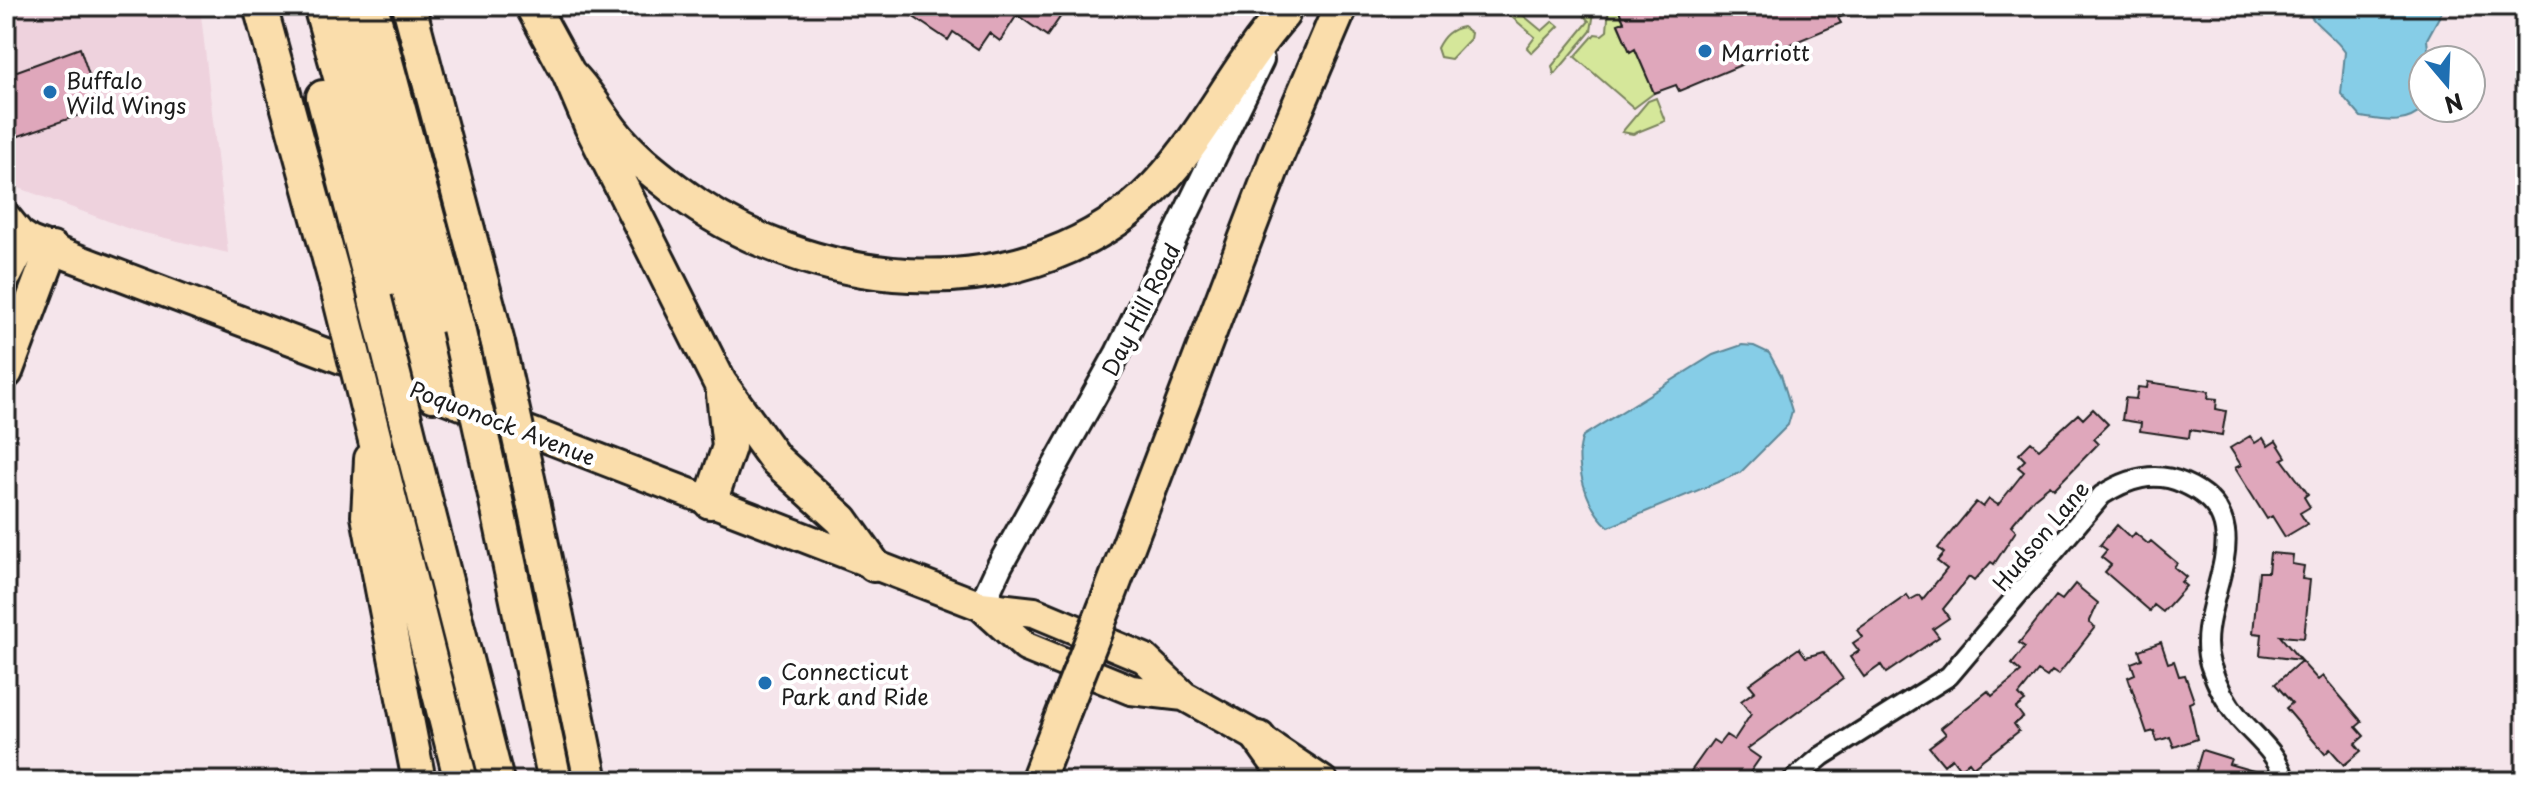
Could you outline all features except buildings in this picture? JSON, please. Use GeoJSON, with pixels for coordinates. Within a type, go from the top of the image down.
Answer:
{"type":"FeatureCollection","features":[{"type":"Feature","properties":{"kind":"highway"},"geometry":{"type":"LineString","coordinates":[[260,6],[336,284],[461,781]]}},
{"type":"Feature","properties":{"kind":"highway"},"geometry":{"type":"LineString","coordinates":[[296,6],[326,106],[497,781]]}},
{"type":"Feature","properties":{"kind":"highway"},"geometry":{"type":"LineString","coordinates":[[320,6],[370,183],[412,359],[433,395]]}},
{"type":"Feature","properties":{"kind":"highway"},"geometry":{"type":"LineString","coordinates":[[345,6],[429,313],[439,364],[433,395]]}},
{"type":"Feature","properties":{"kind":"highway"},"geometry":{"type":"LineString","coordinates":[[371,6],[458,328],[555,781]]}},
{"type":"Feature","properties":{"kind":"highway"},"geometry":{"type":"LineString","coordinates":[[409,6],[498,343],[591,781]]}},
{"type":"Feature","properties":{"kind":"highway"},"geometry":{"type":"LineString","coordinates":[[532,6],[569,74],[591,126],[720,383],[775,459],[842,520],[874,565]]}},
{"type":"Feature","properties":{"kind":"highway"},"geometry":{"type":"LineString","coordinates":[[1037,781],[1277,156],[1341,6]]}},
{"type":"Feature","properties":{"kind":"highway"},"geometry":{"type":"LineString","coordinates":[[569,74],[635,156],[694,204],[737,230],[784,251],[853,271],[901,275],[951,274],[1042,255],[1084,238],[1128,210],[1178,160],[1246,59],[1284,10]]}},
{"type":"Feature","properties":{"kind":"highway"},"geometry":{"type":"LineString","coordinates":[[6,274],[22,236]]}},
{"type":"Feature","properties":{"kind":"highway"},"geometry":{"type":"LineString","coordinates":[[6,372],[22,236]]}},
{"type":"Feature","properties":{"kind":"highway"},"geometry":{"type":"LineString","coordinates":[[710,502],[729,447],[720,383]]}},
{"type":"Feature","properties":{"kind":"highway"},"geometry":{"type":"LineString","coordinates":[[375,440],[368,482],[368,516],[419,781]]}},
{"type":"Feature","properties":{"kind":"highway"},"geometry":{"type":"LineString","coordinates":[[1259,738],[1290,781]]}},
{"type":"Feature","properties":{"kind":"main road","name":"Day Hill Road"},"geometry":{"type":"LineString","coordinates":[[981,606],[1000,565],[1144,303],[1284,10]]}},
{"type":"Feature","properties":{"kind":"main road","name":"Poquonock Avenue"},"geometry":{"type":"LineString","coordinates":[[22,236],[981,606],[1026,647],[1131,690],[1184,696],[1259,738],[1323,781]]}},
{"type":"Feature","properties":{"kind":"street","name":"Hudson Lane"},"geometry":{"type":"LineString","coordinates":[[1792,781],[1822,756],[1949,676],[2102,495],[2123,481],[2146,477],[2179,481],[2193,488],[2219,516],[2226,556],[2209,620],[2209,662],[2228,703],[2276,758],[2285,781]]}},
{"type":"Feature","properties":{"kind":"shaded area"},"geometry":{"type":"Polygon","coordinates":[[[6,6],[200,6],[228,253],[132,230],[6,183],[6,6]]]}},
{"type":"Feature","properties":{"kind":"green space"},"geometry":{"type":"Polygon","coordinates":[[[1499,6],[1512,6],[1542,31],[1553,21],[1559,26],[1532,53],[1527,48],[1535,37],[1499,6]]]}},
{"type":"Feature","properties":{"kind":"green space"},"geometry":{"type":"Polygon","coordinates":[[[1579,6],[1595,6],[1591,31],[1554,75],[1552,66],[1589,21],[1578,10],[1579,6]]]}},
{"type":"Feature","properties":{"kind":"green space"},"geometry":{"type":"Polygon","coordinates":[[[1609,6],[1617,6],[1624,22],[1618,25],[1630,51],[1635,49],[1654,93],[1634,108],[1575,57],[1595,34],[1602,35],[1607,31],[1609,6]]]}},
{"type":"Feature","properties":{"kind":"green space"},"geometry":{"type":"Polygon","coordinates":[[[1463,27],[1471,33],[1470,39],[1451,59],[1440,57],[1437,48],[1442,40],[1451,31],[1463,27]]]}},
{"type":"Feature","properties":{"kind":"green space"},"geometry":{"type":"Polygon","coordinates":[[[1656,98],[1665,121],[1633,134],[1622,132],[1648,101],[1656,98]]]}},
{"type":"Feature","properties":{"kind":"water"},"geometry":{"type":"Polygon","coordinates":[[[2305,6],[2445,6],[2427,39],[2428,44],[2407,44],[2407,119],[2387,121],[2361,117],[2341,94],[2345,52],[2305,6]]]}},
{"type":"Feature","properties":{"kind":"water"},"geometry":{"type":"Polygon","coordinates":[[[1742,345],[1754,346],[1769,353],[1781,375],[1792,411],[1788,425],[1740,473],[1609,527],[1594,509],[1584,484],[1580,459],[1583,436],[1713,355],[1742,345]]]}},
{"type":"Feature","properties":{"kind":"place","name":"Marriott"},"geometry":{"type":"Point","coordinates":[1705,51]}},
{"type":"Feature","properties":{"kind":"place","name":"Buffalo Wild Wings"},"geometry":{"type":"Point","coordinates":[50,92]}},
{"type":"Feature","properties":{"kind":"place","name":"Connecticut Park and Ride"},"geometry":{"type":"Point","coordinates":[765,683]}}]}
